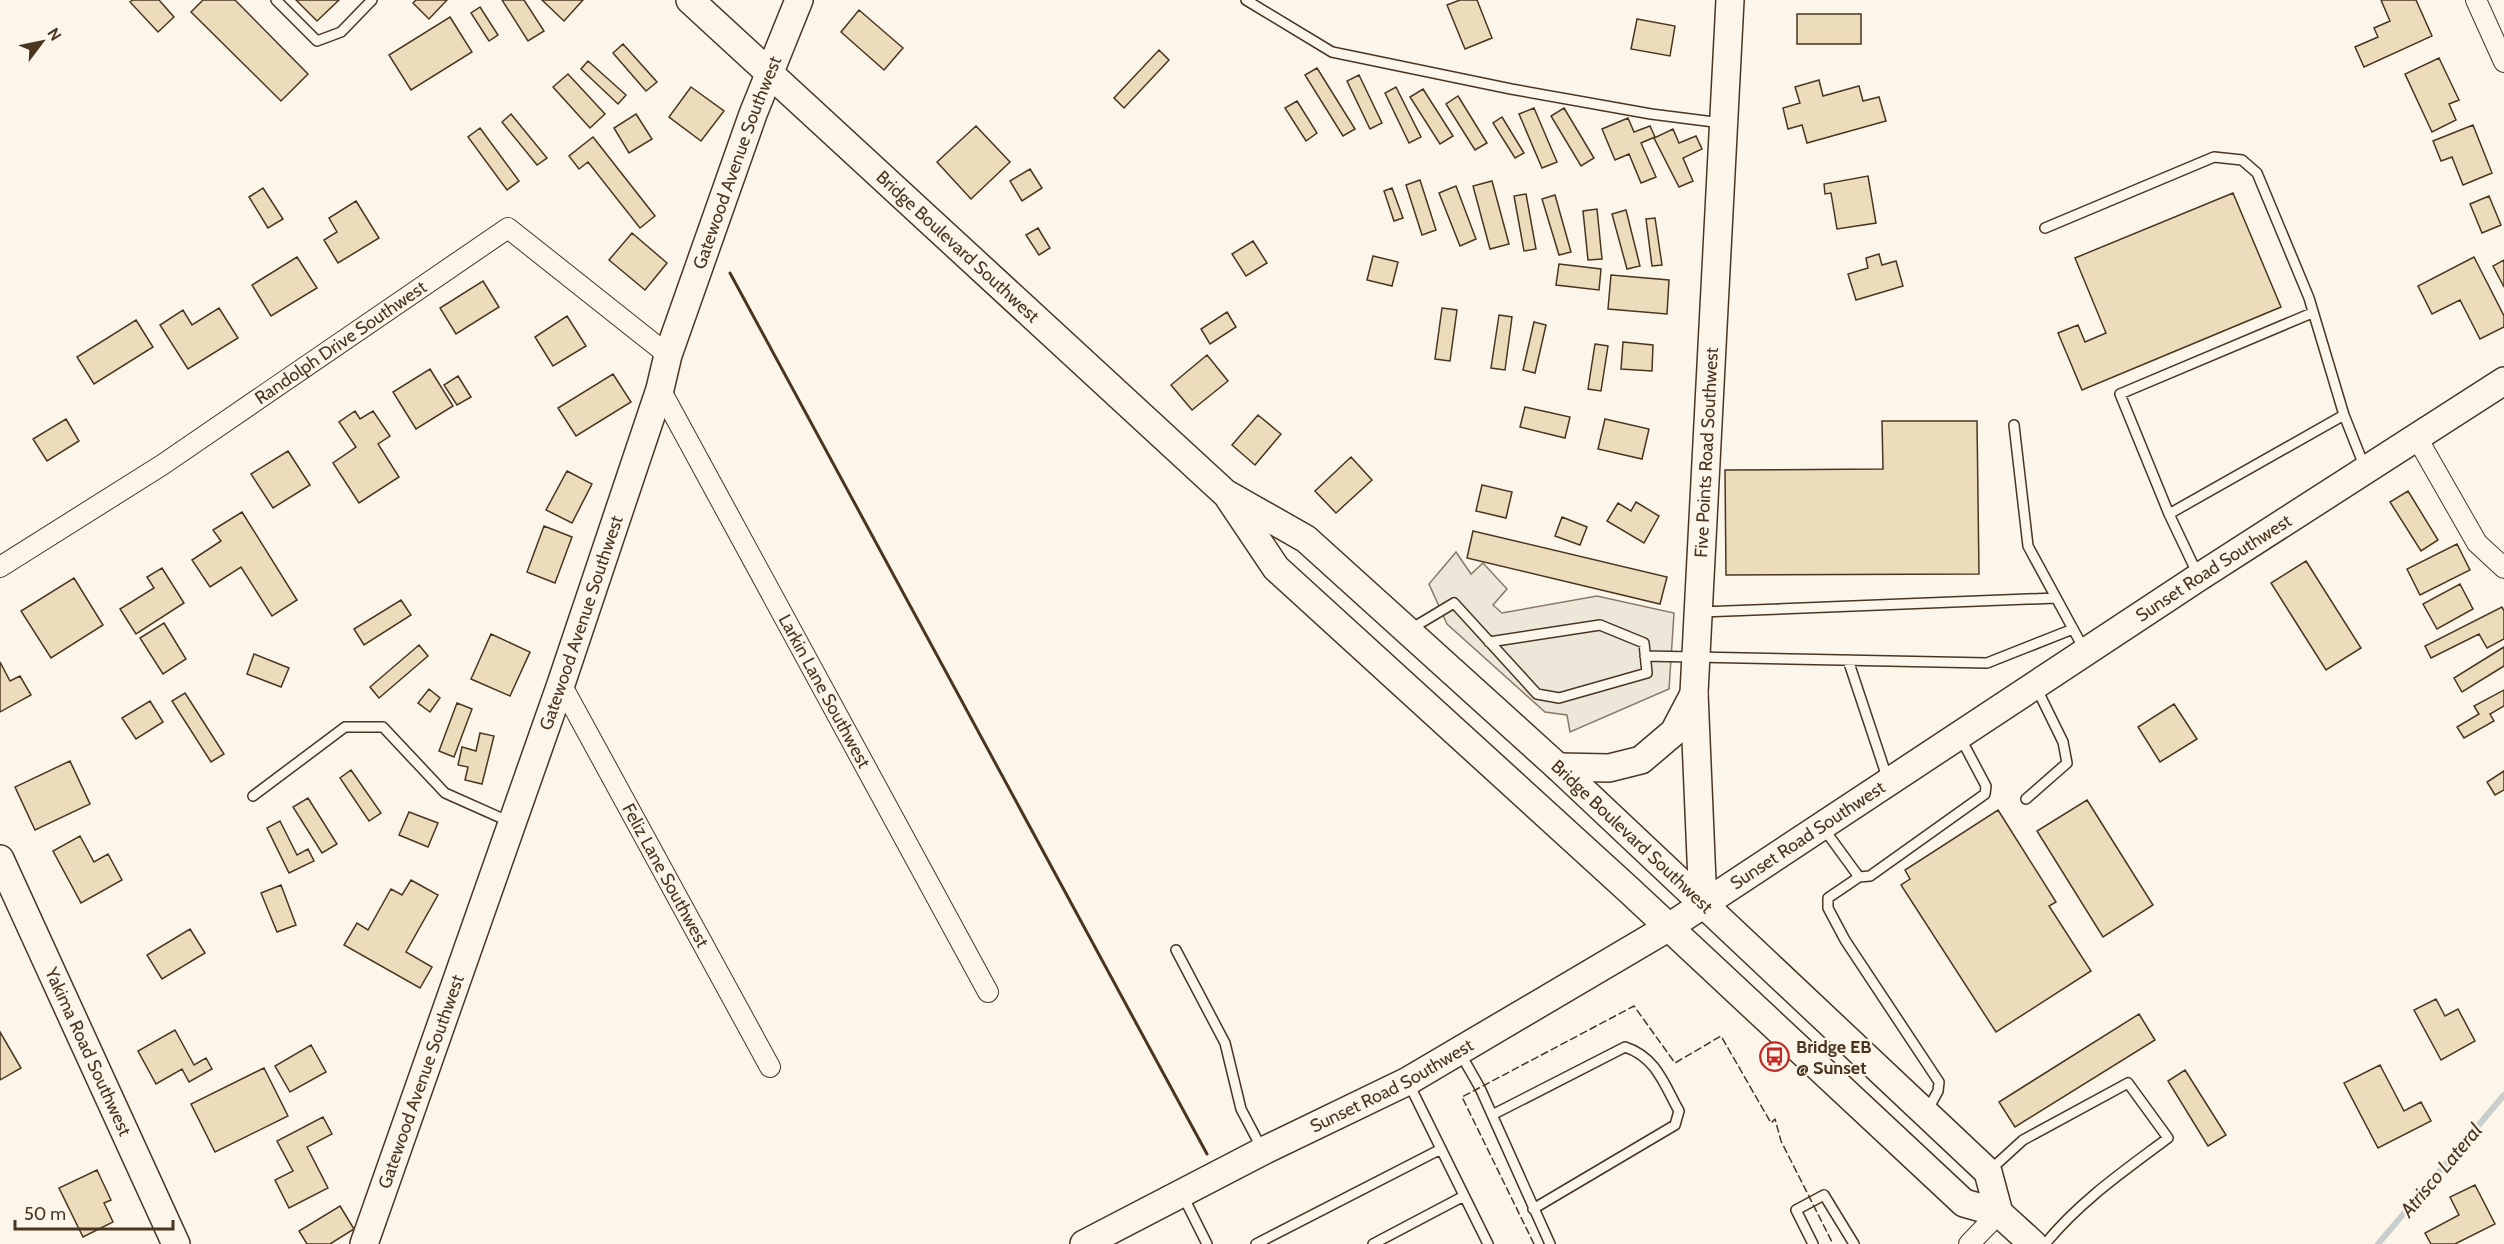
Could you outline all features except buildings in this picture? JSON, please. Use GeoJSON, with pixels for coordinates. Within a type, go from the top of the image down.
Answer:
{"type":"FeatureCollection","features":[{"type":"Feature","properties":{"kind":"street","name":"Bridge Boulevard Southwest"},"geometry":{"type":"LineString","coordinates":[[690,0],[1225,493],[1276,568],[1669,927],[1964,1203],[1999,1213],[2033,1244]]}},
{"type":"Feature","properties":{"kind":"street","name":"Gatewood Avenue Southwest"},"geometry":{"type":"LineString","coordinates":[[364,1244],[561,684],[660,389],[668,355],[769,72],[799,0]]}},
{"type":"Feature","properties":{"kind":"street","name":"Five Points Road Southwest"},"geometry":{"type":"LineString","coordinates":[[1703,905],[1694,693],[1695,657],[1730,0]]}},
{"type":"Feature","properties":{"kind":"street"},"geometry":{"type":"LineString","coordinates":[[2476,0],[2504,62]]}},
{"type":"Feature","properties":{"kind":"street","name":"Randolph Drive Southwest"},"geometry":{"type":"LineString","coordinates":[[0,567],[162,465],[508,228],[668,355]]}},
{"type":"Feature","properties":{"kind":"street","name":"Sunset Road Southwest"},"geometry":{"type":"LineString","coordinates":[[1084,1244],[1263,1151],[1408,1081],[1669,927],[2035,685],[2079,640],[2199,577],[2504,381]]}},
{"type":"Feature","properties":{"kind":"street","name":"Larkin Lane Southwest"},"geometry":{"type":"LineString","coordinates":[[660,389],[988,992]]}},
{"type":"Feature","properties":{"kind":"street"},"geometry":{"type":"LineString","coordinates":[[2417,438],[2477,543],[2504,568]]}},
{"type":"Feature","properties":{"kind":"street","name":"Bridge Boulevard Southwest"},"geometry":{"type":"LineString","coordinates":[[1225,493],[1306,539],[1558,767],[1988,1172]]}},
{"type":"Feature","properties":{"kind":"street","name":"Feliz Lane Southwest"},"geometry":{"type":"LineString","coordinates":[[561,684],[770,1067]]}},
{"type":"Feature","properties":{"kind":"street"},"geometry":{"type":"LineString","coordinates":[[1558,767],[1609,768],[1641,760],[1674,732],[1694,693]]}},
{"type":"Feature","properties":{"kind":"street","name":"Yakima Road Southwest"},"geometry":{"type":"LineString","coordinates":[[0,859],[176,1244]]}},
{"type":"Feature","properties":{"kind":"street"},"geometry":{"type":"LineString","coordinates":[[1969,1244],[1999,1213],[1988,1172]]}},
{"type":"Feature","properties":{"kind":"lane"},"geometry":{"type":"LineString","coordinates":[[276,0],[317,41],[341,32],[372,0]]}},
{"type":"Feature","properties":{"kind":"lane"},"geometry":{"type":"LineString","coordinates":[[1246,0],[1332,52],[1511,89],[1651,114],[1724,123]]}},
{"type":"Feature","properties":{"kind":"lane"},"geometry":{"type":"LineString","coordinates":[[2044,228],[2214,157],[2242,160],[2257,173],[2309,298],[2344,415],[2366,471]]}},
{"type":"Feature","properties":{"kind":"lane"},"geometry":{"type":"LineString","coordinates":[[2199,577],[2169,514],[2120,394],[2312,313]]}},
{"type":"Feature","properties":{"kind":"lane"},"geometry":{"type":"LineString","coordinates":[[2169,514],[2344,415]]}},
{"type":"Feature","properties":{"kind":"lane"},"geometry":{"type":"LineString","coordinates":[[1645,656],[1988,663],[2079,640],[2028,546],[2014,425]]}},
{"type":"Feature","properties":{"kind":"lane"},"geometry":{"type":"LineString","coordinates":[[1697,612],[2056,598]]}},
{"type":"Feature","properties":{"kind":"lane"},"geometry":{"type":"LineString","coordinates":[[1407,631],[1454,603],[1537,694],[1559,698],[1647,673],[1644,643],[1600,625],[1490,642]]}},
{"type":"Feature","properties":{"kind":"lane"},"geometry":{"type":"LineString","coordinates":[[1848,660],[1889,782]]}},
{"type":"Feature","properties":{"kind":"lane"},"geometry":{"type":"LineString","coordinates":[[2026,799],[2067,764],[2064,742],[2035,685]]}},
{"type":"Feature","properties":{"kind":"lane"},"geometry":{"type":"LineString","coordinates":[[253,796],[345,727],[383,727],[445,793],[512,823]]}},
{"type":"Feature","properties":{"kind":"lane"},"geometry":{"type":"LineString","coordinates":[[1925,1113],[1938,1091],[1939,1082],[1845,940],[1828,908],[1828,898],[1859,876],[1870,876],[1985,794],[1986,786],[1958,735]]}},
{"type":"Feature","properties":{"kind":"lane"},"geometry":{"type":"LineString","coordinates":[[1822,826],[1859,876]]}},
{"type":"Feature","properties":{"kind":"lane"},"geometry":{"type":"LineString","coordinates":[[1176,950],[1225,1043],[1241,1109],[1263,1151]]}},
{"type":"Feature","properties":{"kind":"lane"},"geometry":{"type":"LineString","coordinates":[[1492,1115],[1625,1047],[1639,1052],[1652,1063],[1678,1111],[1675,1125],[1533,1209]]}},
{"type":"Feature","properties":{"kind":"lane"},"geometry":{"type":"LineString","coordinates":[[1459,1051],[1480,1088],[1533,1209],[1551,1244]]}},
{"type":"Feature","properties":{"kind":"lane"},"geometry":{"type":"LineString","coordinates":[[1408,1081],[1488,1244]]}},
{"type":"Feature","properties":{"kind":"lane"},"geometry":{"type":"LineString","coordinates":[[1988,1172],[2023,1140],[2128,1083],[2168,1138],[2089,1197],[2065,1219],[2045,1244]]}},
{"type":"Feature","properties":{"kind":"lane"},"geometry":{"type":"LineString","coordinates":[[1256,1244],[1441,1149]]}},
{"type":"Feature","properties":{"kind":"lane"},"geometry":{"type":"LineString","coordinates":[[1182,1194],[1207,1244]]}},
{"type":"Feature","properties":{"kind":"lane"},"geometry":{"type":"LineString","coordinates":[[1813,1244],[1796,1210],[1824,1195],[1854,1244]]}},
{"type":"Feature","properties":{"kind":"lane"},"geometry":{"type":"LineString","coordinates":[[1373,1244],[1464,1196]]}},
{"type":"Feature","properties":{"kind":"shaded area"},"geometry":{"type":"Polygon","coordinates":[[[1456,552],[1471,574],[1483,563],[1507,589],[1493,605],[1502,613],[1597,596],[1674,613],[1669,689],[1570,732],[1567,715],[1545,712],[1447,624],[1429,584],[1456,552]]]}},
{"type":"Feature","properties":{"kind":"waterway","name":"Atrisco Lateral"},"geometry":{"type":"LineString","coordinates":[[2378,1244],[2504,1095]]}},
{"type":"Feature","properties":{"kind":"fence"},"geometry":{"type":"LineString","coordinates":[[1534,1244],[1462,1097],[1634,1006],[1675,1063],[1721,1036],[1771,1123],[1775,1119],[1781,1141],[1833,1244]]}},
{"type":"Feature","properties":{"kind":"wall"},"geometry":{"type":"LineString","coordinates":[[730,273],[1207,1154]]}},
{"type":"Feature","properties":{"kind":"place","name":"Bridge EB @ Sunset"},"geometry":{"type":"Point","coordinates":[1775,1057]}}]}
